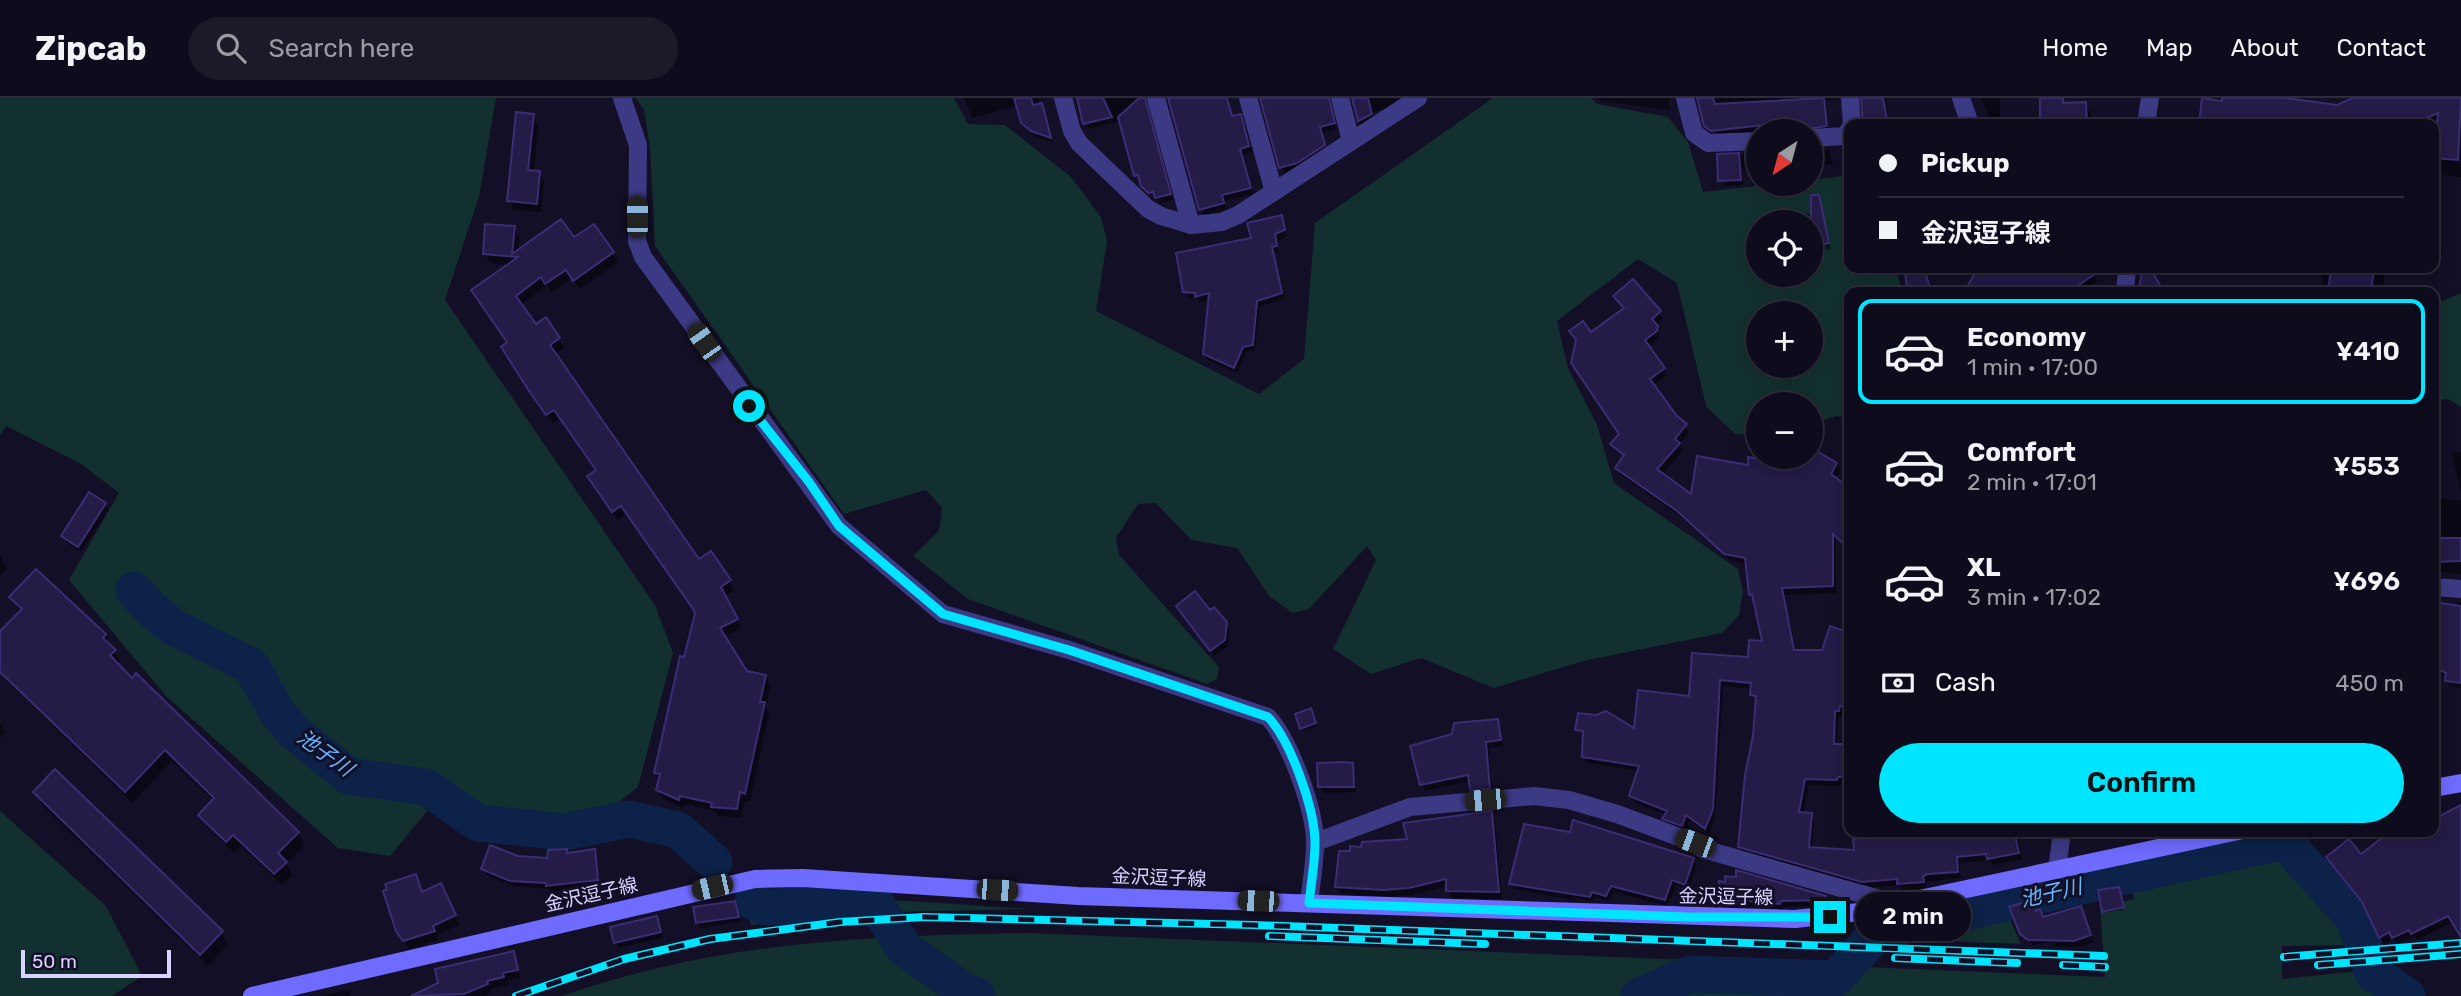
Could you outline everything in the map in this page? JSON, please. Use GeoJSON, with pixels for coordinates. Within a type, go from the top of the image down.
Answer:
{"type":"FeatureCollection","features":[{"type":"Feature","properties":{"kind":"main road"},"geometry":{"type":"LineString","coordinates":[[2439,787],[2461,783]]}},
{"type":"Feature","properties":{"kind":"main road","name":"金沢逗子線"},"geometry":{"type":"LineString","coordinates":[[252,996],[755,879],[803,878],[1078,895],[1795,919],[1830,917],[1897,904],[2057,870],[2189,837]]}},
{"type":"Feature","properties":{"kind":"street"},"geometry":{"type":"LineString","coordinates":[[622,98],[638,145],[637,241],[643,257],[839,526],[943,614],[1069,650],[1268,717],[1280,730],[1304,794],[1315,842],[1309,903]]}},
{"type":"Feature","properties":{"kind":"street"},"geometry":{"type":"LineString","coordinates":[[1063,98],[1072,131],[1079,143],[1148,209],[1191,225],[1222,222],[1238,215],[1418,98]]}},
{"type":"Feature","properties":{"kind":"street"},"geometry":{"type":"LineString","coordinates":[[1156,98],[1191,225]]}},
{"type":"Feature","properties":{"kind":"street"},"geometry":{"type":"LineString","coordinates":[[1248,98],[1273,192]]}},
{"type":"Feature","properties":{"kind":"street"},"geometry":{"type":"LineString","coordinates":[[1340,98],[1351,141]]}},
{"type":"Feature","properties":{"kind":"street"},"geometry":{"type":"LineString","coordinates":[[1685,98],[1694,132],[1708,143],[1746,142]]}},
{"type":"Feature","properties":{"kind":"street"},"geometry":{"type":"LineString","coordinates":[[1850,98],[1851,119]]}},
{"type":"Feature","properties":{"kind":"street"},"geometry":{"type":"LineString","coordinates":[[1961,98],[1968,119]]}},
{"type":"Feature","properties":{"kind":"street"},"geometry":{"type":"LineString","coordinates":[[2147,119],[2150,98]]}},
{"type":"Feature","properties":{"kind":"street"},"geometry":{"type":"LineString","coordinates":[[1824,137],[1844,136]]}},
{"type":"Feature","properties":{"kind":"street"},"geometry":{"type":"LineString","coordinates":[[2439,587],[2461,589]]}},
{"type":"Feature","properties":{"kind":"street"},"geometry":{"type":"LineString","coordinates":[[1315,842],[1410,807],[1534,796],[1569,800],[1617,814],[1703,849],[1897,904]]}},
{"type":"Feature","properties":{"kind":"street"},"geometry":{"type":"LineString","coordinates":[[2057,870],[2061,837]]}},
{"type":"Feature","properties":{"kind":"green space"},"geometry":{"type":"Polygon","coordinates":[[[0,98],[496,98],[479,197],[445,300],[655,605],[673,653],[638,787],[600,817],[428,810],[390,856],[338,848],[166,696],[69,580],[119,493],[81,464],[6,426],[0,435],[0,98]]]}},
{"type":"Feature","properties":{"kind":"green space"},"geometry":{"type":"Polygon","coordinates":[[[636,98],[954,98],[968,124],[1005,125],[1071,177],[1101,217],[1107,241],[1096,311],[1259,394],[1304,359],[1315,223],[1493,98],[1591,98],[1597,104],[1668,117],[1688,142],[1703,192],[1746,187],[1746,196],[1824,196],[1824,178],[1844,176],[1844,273],[1897,273],[1901,287],[1844,287],[1844,418],[1837,416],[1823,420],[1823,392],[1746,392],[1746,435],[1735,434],[1706,406],[1677,283],[1638,259],[1557,321],[1568,368],[1597,425],[1614,483],[1738,569],[1743,592],[1739,615],[1722,633],[1583,661],[1494,688],[1421,658],[1371,674],[1333,649],[1376,560],[1367,546],[1309,609],[1293,613],[1270,597],[1237,548],[1191,540],[1156,503],[1138,504],[1116,538],[1119,555],[1219,667],[1217,679],[1207,684],[968,599],[913,556],[939,531],[942,508],[926,490],[844,514],[655,246],[650,148],[644,110],[636,98]]]}},
{"type":"Feature","properties":{"kind":"green space"},"geometry":{"type":"Polygon","coordinates":[[[2461,293],[2461,407],[2448,399],[2439,400],[2439,303],[2461,293]]]}},
{"type":"Feature","properties":{"kind":"green space"},"geometry":{"type":"Polygon","coordinates":[[[0,811],[106,906],[142,976],[112,996],[0,996],[0,811]]]}},
{"type":"Feature","properties":{"kind":"green space"},"geometry":{"type":"Polygon","coordinates":[[[2286,849],[2349,925],[2356,945],[2282,946],[2282,979],[2359,971],[2398,996],[561,996],[679,963],[793,945],[908,936],[1030,933],[2105,977],[2100,907],[2134,899],[2130,883],[2286,849]]]}},
{"type":"Feature","properties":{"kind":"green space"},"geometry":{"type":"Polygon","coordinates":[[[774,896],[867,900],[872,912],[751,925],[744,899],[774,896]]]}},
{"type":"Feature","properties":{"kind":"green space"},"geometry":{"type":"Polygon","coordinates":[[[892,900],[1031,909],[895,912],[892,900]]]}},
{"type":"Feature","properties":{"kind":"green space"},"geometry":{"type":"Polygon","coordinates":[[[2004,906],[2021,944],[1884,939],[1889,933],[2004,906]]]}},
{"type":"Feature","properties":{"kind":"building"},"geometry":{"type":"Polygon","coordinates":[[[1014,98],[1031,98],[1033,105],[1042,103],[1051,138],[1031,131],[1021,123],[1014,98]]]}},
{"type":"Feature","properties":{"kind":"building"},"geometry":{"type":"Polygon","coordinates":[[[1077,98],[1103,98],[1112,117],[1083,124],[1077,98]]]}},
{"type":"Feature","properties":{"kind":"building"},"geometry":{"type":"Polygon","coordinates":[[[1139,98],[1145,98],[1171,194],[1155,198],[1153,192],[1148,193],[1141,186],[1138,175],[1134,176],[1118,117],[1139,98]]]}},
{"type":"Feature","properties":{"kind":"building"},"geometry":{"type":"Polygon","coordinates":[[[1168,98],[1227,98],[1232,116],[1241,114],[1249,146],[1240,149],[1251,188],[1222,195],[1224,203],[1199,210],[1168,98]]]}},
{"type":"Feature","properties":{"kind":"building"},"geometry":{"type":"Polygon","coordinates":[[[1260,98],[1329,98],[1335,123],[1320,127],[1325,145],[1297,163],[1279,168],[1260,98]]]}},
{"type":"Feature","properties":{"kind":"building"},"geometry":{"type":"Polygon","coordinates":[[[1352,98],[1368,98],[1372,114],[1358,121],[1352,98]]]}},
{"type":"Feature","properties":{"kind":"building"},"geometry":{"type":"Polygon","coordinates":[[[1697,98],[1713,98],[1715,104],[1824,98],[1827,126],[1824,126],[1824,119],[1746,119],[1746,127],[1711,131],[1704,126],[1697,98]]]}},
{"type":"Feature","properties":{"kind":"building"},"geometry":{"type":"Polygon","coordinates":[[[1861,98],[1883,98],[1887,119],[1863,119],[1861,98]]]}},
{"type":"Feature","properties":{"kind":"building"},"geometry":{"type":"Polygon","coordinates":[[[2040,98],[2063,98],[2063,103],[2086,102],[2087,119],[2040,119],[2040,98]]]}},
{"type":"Feature","properties":{"kind":"building"},"geometry":{"type":"Polygon","coordinates":[[[2202,98],[2222,101],[2222,98],[2285,98],[2337,105],[2353,98],[2461,98],[2458,160],[2439,158],[2438,113],[2424,119],[2200,119],[2202,98]]]}},
{"type":"Feature","properties":{"kind":"building"},"geometry":{"type":"Polygon","coordinates":[[[516,112],[534,114],[528,170],[540,171],[537,204],[507,201],[516,112]]]}},
{"type":"Feature","properties":{"kind":"building"},"geometry":{"type":"Polygon","coordinates":[[[1739,153],[1741,180],[1718,181],[1717,154],[1739,153]]]}},
{"type":"Feature","properties":{"kind":"building"},"geometry":{"type":"Polygon","coordinates":[[[1811,196],[1819,196],[1822,210],[1811,210],[1811,196]]]}},
{"type":"Feature","properties":{"kind":"building"},"geometry":{"type":"Polygon","coordinates":[[[1823,214],[1829,243],[1823,244],[1823,214]]]}},
{"type":"Feature","properties":{"kind":"building"},"geometry":{"type":"Polygon","coordinates":[[[1282,215],[1285,230],[1275,234],[1277,246],[1272,247],[1282,293],[1257,301],[1253,345],[1243,347],[1234,368],[1203,354],[1209,293],[1195,297],[1195,293],[1183,292],[1176,253],[1251,238],[1247,223],[1282,215]]]}},
{"type":"Feature","properties":{"kind":"building"},"geometry":{"type":"Polygon","coordinates":[[[561,219],[574,237],[594,224],[614,252],[573,281],[566,270],[545,284],[541,277],[516,296],[536,324],[546,317],[560,338],[550,345],[699,559],[711,551],[731,580],[721,587],[738,619],[720,628],[747,671],[766,675],[760,702],[765,702],[745,794],[740,792],[737,809],[711,807],[712,803],[680,796],[679,800],[656,790],[660,774],[654,773],[680,656],[684,657],[695,614],[621,506],[612,512],[587,476],[596,470],[554,410],[546,415],[529,391],[501,347],[507,342],[471,290],[518,257],[483,254],[485,224],[515,226],[512,254],[561,219]]]}},
{"type":"Feature","properties":{"kind":"building"},"geometry":{"type":"Polygon","coordinates":[[[1905,273],[1926,273],[1930,287],[1907,287],[1905,273]]]}},
{"type":"Feature","properties":{"kind":"building"},"geometry":{"type":"Polygon","coordinates":[[[1975,273],[2096,273],[2076,287],[1967,287],[1975,273]]]}},
{"type":"Feature","properties":{"kind":"building"},"geometry":{"type":"Polygon","coordinates":[[[2142,273],[2153,273],[2161,287],[2139,287],[2142,273]]]}},
{"type":"Feature","properties":{"kind":"building"},"geometry":{"type":"Polygon","coordinates":[[[2330,273],[2373,273],[2372,287],[2329,287],[2330,273]]]}},
{"type":"Feature","properties":{"kind":"building"},"geometry":{"type":"Polygon","coordinates":[[[1633,279],[1661,311],[1652,319],[1658,326],[1657,331],[1645,340],[1665,368],[1650,379],[1677,416],[1687,424],[1675,439],[1680,443],[1657,469],[1691,494],[1697,456],[1746,465],[1746,469],[1823,469],[1823,455],[1837,463],[1831,474],[1844,484],[1844,544],[1833,534],[1833,586],[1782,588],[1794,650],[1822,650],[1830,626],[1844,631],[1844,706],[1835,711],[1834,744],[1844,744],[1844,777],[1838,777],[1837,780],[1805,779],[1799,812],[1812,813],[1809,847],[1854,850],[1853,839],[1874,837],[2015,837],[2019,853],[1987,859],[1986,854],[1957,857],[1958,872],[1928,874],[1923,876],[1924,882],[1897,884],[1897,879],[1862,882],[1738,847],[1745,775],[1753,736],[1756,696],[1750,695],[1751,683],[1720,680],[1713,809],[1705,829],[1686,815],[1682,826],[1662,819],[1667,811],[1629,796],[1639,766],[1582,757],[1583,731],[1575,730],[1578,713],[1596,715],[1606,711],[1634,728],[1638,690],[1689,696],[1692,653],[1748,657],[1749,640],[1762,641],[1752,594],[1749,595],[1745,558],[1724,554],[1677,511],[1615,468],[1624,455],[1610,444],[1619,434],[1571,363],[1576,340],[1569,331],[1583,321],[1591,332],[1624,308],[1613,296],[1633,279]]]}},
{"type":"Feature","properties":{"kind":"building"},"geometry":{"type":"Polygon","coordinates":[[[89,492],[106,503],[78,547],[61,536],[89,492]]]}},
{"type":"Feature","properties":{"kind":"building"},"geometry":{"type":"Polygon","coordinates":[[[2439,538],[2461,538],[2461,561],[2439,562],[2439,538]]]}},
{"type":"Feature","properties":{"kind":"building"},"geometry":{"type":"Polygon","coordinates":[[[36,569],[106,634],[103,638],[116,650],[110,655],[132,678],[136,673],[299,832],[278,853],[287,862],[274,874],[233,835],[226,842],[198,815],[214,798],[165,750],[125,792],[0,672],[0,631],[22,609],[9,597],[36,569]]]}},
{"type":"Feature","properties":{"kind":"building"},"geometry":{"type":"Polygon","coordinates":[[[1195,591],[1210,610],[1214,607],[1227,622],[1225,640],[1210,651],[1176,606],[1195,591]]]}},
{"type":"Feature","properties":{"kind":"building"},"geometry":{"type":"Polygon","coordinates":[[[2439,603],[2461,606],[2461,683],[2445,681],[2446,673],[2439,670],[2439,603]]]}},
{"type":"Feature","properties":{"kind":"building"},"geometry":{"type":"Polygon","coordinates":[[[1311,708],[1316,723],[1300,729],[1295,714],[1311,708]]]}},
{"type":"Feature","properties":{"kind":"building"},"geometry":{"type":"Polygon","coordinates":[[[1498,719],[1501,740],[1486,742],[1490,789],[1470,790],[1468,775],[1420,785],[1410,746],[1452,734],[1454,723],[1498,719]]]}},
{"type":"Feature","properties":{"kind":"building"},"geometry":{"type":"Polygon","coordinates":[[[1317,763],[1353,763],[1354,787],[1318,787],[1317,763]]]}},
{"type":"Feature","properties":{"kind":"building"},"geometry":{"type":"Polygon","coordinates":[[[55,769],[223,931],[200,955],[33,792],[55,769]]]}},
{"type":"Feature","properties":{"kind":"building"},"geometry":{"type":"Polygon","coordinates":[[[2461,805],[2461,937],[2448,916],[2411,934],[2409,930],[2392,938],[2389,932],[2379,938],[2362,902],[2326,857],[2349,839],[2361,854],[2383,837],[2439,837],[2439,816],[2461,805]]]}},
{"type":"Feature","properties":{"kind":"building"},"geometry":{"type":"Polygon","coordinates":[[[1492,811],[1499,892],[1446,891],[1446,879],[1409,888],[1383,890],[1335,887],[1339,851],[1350,851],[1350,846],[1361,847],[1362,842],[1407,839],[1403,823],[1492,811]]]}},
{"type":"Feature","properties":{"kind":"building"},"geometry":{"type":"Polygon","coordinates":[[[1573,820],[1694,858],[1685,885],[1672,880],[1665,900],[1611,886],[1606,896],[1592,892],[1590,897],[1509,884],[1524,824],[1570,832],[1573,820]]]}},
{"type":"Feature","properties":{"kind":"building"},"geometry":{"type":"Polygon","coordinates":[[[490,845],[518,856],[547,858],[548,850],[567,849],[567,853],[595,849],[598,880],[546,886],[546,883],[510,881],[481,869],[490,845]]]}},
{"type":"Feature","properties":{"kind":"building"},"geometry":{"type":"Polygon","coordinates":[[[1736,870],[1826,896],[1825,900],[1781,901],[1780,904],[1738,900],[1738,904],[1718,903],[1719,881],[1725,882],[1725,876],[1736,877],[1736,870]]]}},
{"type":"Feature","properties":{"kind":"building"},"geometry":{"type":"Polygon","coordinates":[[[416,874],[422,892],[441,883],[456,915],[433,926],[435,931],[403,941],[396,931],[383,891],[387,889],[385,884],[416,874]]]}},
{"type":"Feature","properties":{"kind":"building"},"geometry":{"type":"Polygon","coordinates":[[[2119,887],[2124,907],[2102,912],[2098,890],[2119,887]]]}},
{"type":"Feature","properties":{"kind":"building"},"geometry":{"type":"Polygon","coordinates":[[[735,901],[739,917],[696,923],[693,907],[735,901]]]}},
{"type":"Feature","properties":{"kind":"building"},"geometry":{"type":"Polygon","coordinates":[[[2025,902],[2027,908],[2034,906],[2036,911],[2040,909],[2043,917],[2081,906],[2091,935],[2074,941],[2028,940],[2020,934],[2009,907],[2025,902]]]}},
{"type":"Feature","properties":{"kind":"building"},"geometry":{"type":"Polygon","coordinates":[[[657,916],[661,932],[614,943],[610,927],[657,916]]]}},
{"type":"Feature","properties":{"kind":"building"},"geometry":{"type":"Polygon","coordinates":[[[514,951],[518,970],[503,973],[504,977],[487,981],[488,984],[464,994],[411,996],[438,983],[435,969],[514,951]]]}},
{"type":"Feature","properties":{"kind":"waterway","name":"池子川"},"geometry":{"type":"LineString","coordinates":[[134,590],[173,627],[251,666],[279,715],[294,732],[349,776],[426,787],[478,823],[564,832],[629,819],[678,830],[714,862]]}},
{"type":"Feature","properties":{"kind":"waterway","name":"池子川"},"geometry":{"type":"LineString","coordinates":[[1639,996],[1690,974],[1835,979],[1879,931],[2284,841],[2354,918],[2373,973],[2407,996]]}},
{"type":"Feature","properties":{"kind":"waterway","name":"池子川"},"geometry":{"type":"LineString","coordinates":[[753,902],[766,907],[876,904],[904,948],[963,990],[977,996]]}},
{"type":"Feature","properties":{"kind":"railway"},"geometry":{"type":"LineString","coordinates":[[516,996],[624,959],[710,939],[840,922],[924,917],[1254,925],[2104,956]]}},
{"type":"Feature","properties":{"kind":"railway"},"geometry":{"type":"LineString","coordinates":[[1269,936],[1485,944]]}},
{"type":"Feature","properties":{"kind":"railway"},"geometry":{"type":"LineString","coordinates":[[2284,957],[2461,943]]}},
{"type":"Feature","properties":{"kind":"railway"},"geometry":{"type":"LineString","coordinates":[[2318,965],[2461,954]]}},
{"type":"Feature","properties":{"kind":"railway"},"geometry":{"type":"LineString","coordinates":[[1895,958],[2017,963]]}},
{"type":"Feature","properties":{"kind":"railway"},"geometry":{"type":"LineString","coordinates":[[2063,965],[2105,967]]}},
{"type":"Feature","properties":{"kind":"route"},"geometry":{"type":"LineString","coordinates":[[749,406],[809,482],[839,526],[943,614],[1069,650],[1268,717],[1280,730],[1309,806],[1315,842],[1309,903],[1687,917],[1830,917]]}}]}
